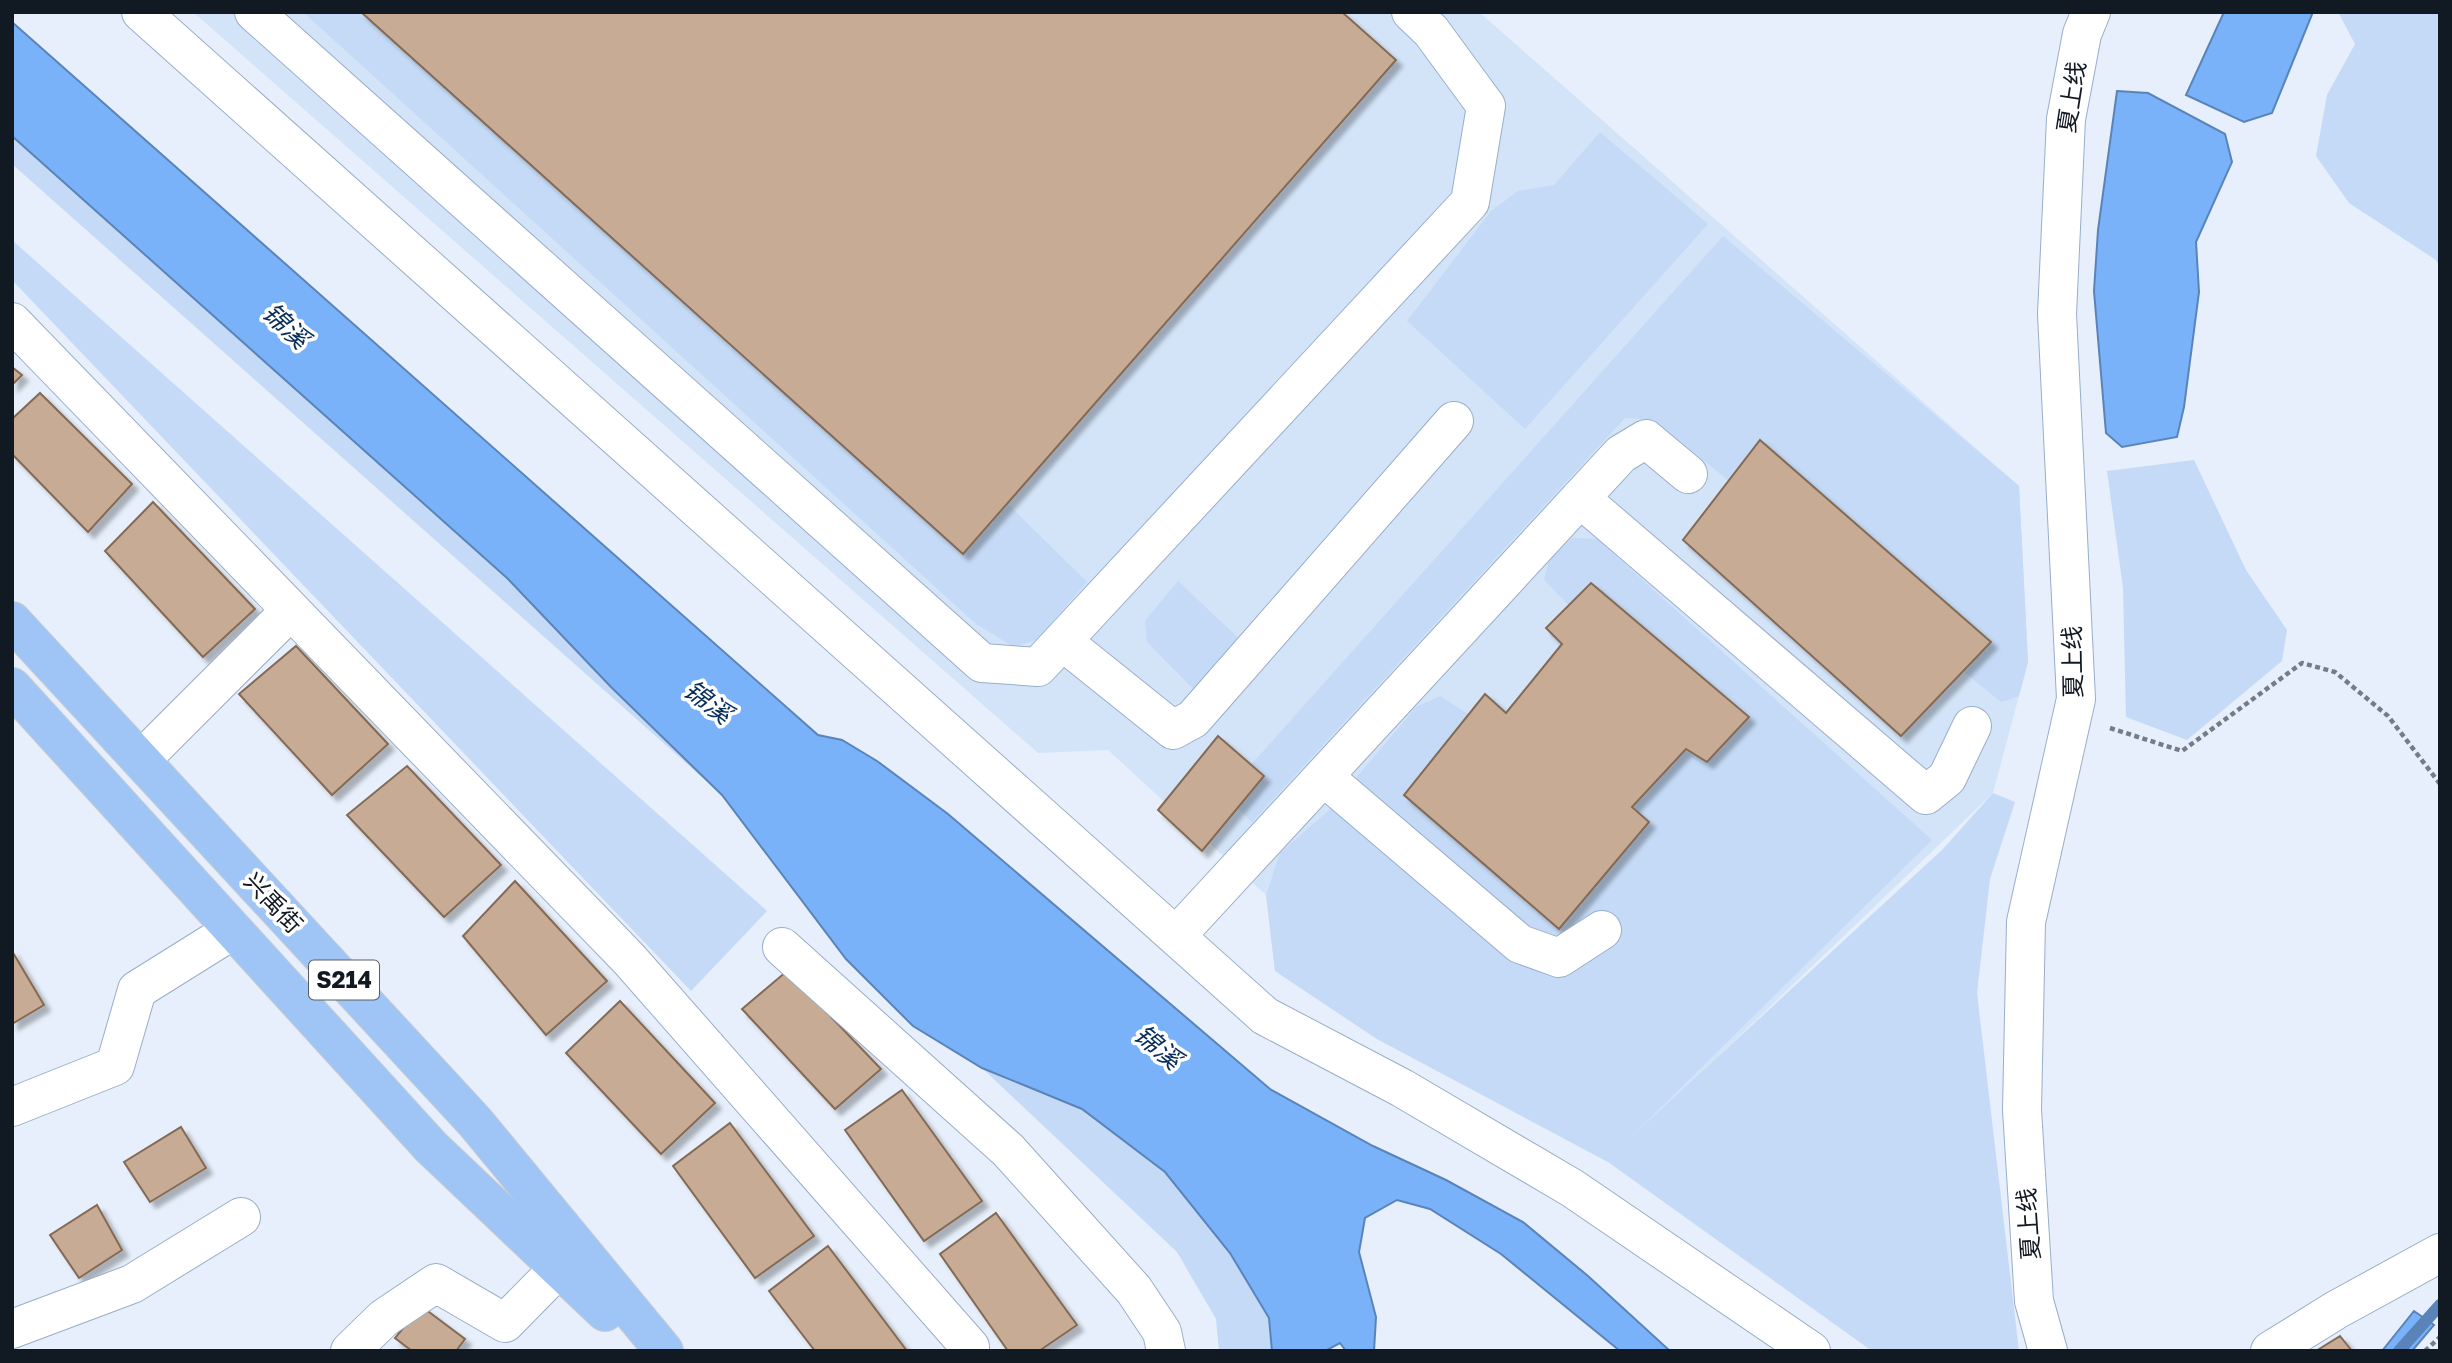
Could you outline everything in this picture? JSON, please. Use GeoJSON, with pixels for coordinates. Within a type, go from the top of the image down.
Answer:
{"type":"FeatureCollection","features":[{"type":"Feature","properties":{"kind":"main road","name":"兴禹街"},"geometry":{"type":"LineString","coordinates":[[12,621],[475,1122],[664,1351]]}},
{"type":"Feature","properties":{"kind":"main road","name":"兴禹街"},"geometry":{"type":"LineString","coordinates":[[12,687],[431,1147],[645,1351]]}},
{"type":"Feature","properties":{"kind":"street"},"geometry":{"type":"LineString","coordinates":[[141,12],[1265,1016],[1402,1088],[1572,1188],[1811,1351]]}},
{"type":"Feature","properties":{"kind":"street"},"geometry":{"type":"LineString","coordinates":[[254,12],[982,663],[1038,667],[1469,202],[1486,106],[1431,30],[1411,12]]}},
{"type":"Feature","properties":{"kind":"street","name":"夏上线"},"geometry":{"type":"LineString","coordinates":[[2048,1351],[2034,1301],[2022,1110],[2026,922],[2076,699],[2057,314],[2066,119],[2082,34],[2091,12]]}},
{"type":"Feature","properties":{"kind":"street"},"geometry":{"type":"LineString","coordinates":[[12,322],[629,959],[970,1347],[970,1351]]}},
{"type":"Feature","properties":{"kind":"street"},"geometry":{"type":"LineString","coordinates":[[1062,641],[1173,730],[1194,719],[1454,421]]}},
{"type":"Feature","properties":{"kind":"street"},"geometry":{"type":"LineString","coordinates":[[1176,936],[1621,454],[1646,439],[1688,474]]}},
{"type":"Feature","properties":{"kind":"street"},"geometry":{"type":"LineString","coordinates":[[1580,498],[1926,795],[1947,778],[1972,726]]}},
{"type":"Feature","properties":{"kind":"street"},"geometry":{"type":"LineString","coordinates":[[141,760],[291,610]]}},
{"type":"Feature","properties":{"kind":"street"},"geometry":{"type":"LineString","coordinates":[[1324,776],[1521,944],[1559,958],[1602,930]]}},
{"type":"Feature","properties":{"kind":"street"},"geometry":{"type":"LineString","coordinates":[[12,1107],[114,1066],[137,990],[233,930]]}},
{"type":"Feature","properties":{"kind":"street"},"geometry":{"type":"LineString","coordinates":[[782,947],[1008,1150],[1134,1290],[1161,1332],[1166,1351]]}},
{"type":"Feature","properties":{"kind":"street"},"geometry":{"type":"LineString","coordinates":[[12,1329],[132,1284],[241,1217]]}},
{"type":"Feature","properties":{"kind":"street"},"geometry":{"type":"LineString","coordinates":[[2270,1351],[2336,1310],[2440,1253]]}},
{"type":"Feature","properties":{"kind":"street"},"geometry":{"type":"LineString","coordinates":[[350,1351],[384,1318],[436,1283],[505,1323],[559,1268]]}},
{"type":"Feature","properties":{"kind":"path"},"geometry":{"type":"LineString","coordinates":[[2072,716],[2182,751],[2302,663],[2335,672],[2388,716],[2440,784]]}},
{"type":"Feature","properties":{"kind":"path"},"geometry":{"type":"LineString","coordinates":[[2425,1351],[2440,1337]]}},
{"type":"Feature","properties":{"kind":"shaded area"},"geometry":{"type":"Polygon","coordinates":[[[193,12],[1479,12],[2019,486],[2028,662],[1993,793],[1608,1162],[1377,1039],[1275,971],[1266,895],[1108,750],[1038,753],[193,12]]]}},
{"type":"Feature","properties":{"kind":"shaded area"},"geometry":{"type":"Polygon","coordinates":[[[303,12],[361,12],[963,554],[1008,504],[1087,582],[1036,640],[1014,647],[976,624],[303,12]]]}},
{"type":"Feature","properties":{"kind":"shaded area"},"geometry":{"type":"Polygon","coordinates":[[[2338,12],[2440,12],[2440,268],[2436,260],[2349,203],[2316,156],[2327,95],[2355,44],[2338,12]]]}},
{"type":"Feature","properties":{"kind":"shaded area"},"geometry":{"type":"Polygon","coordinates":[[[1600,132],[1708,224],[1525,429],[1407,321],[1491,211],[1518,191],[1554,185],[1600,132]]]}},
{"type":"Feature","properties":{"kind":"shaded area"},"geometry":{"type":"Polygon","coordinates":[[[12,136],[507,578],[611,687],[722,795],[12,164],[12,136]]]}},
{"type":"Feature","properties":{"kind":"shaded area"},"geometry":{"type":"Polygon","coordinates":[[[1723,236],[2019,486],[2028,662],[2019,696],[2001,702],[1654,420],[1625,418],[1252,822],[1224,795],[1723,236]]]}},
{"type":"Feature","properties":{"kind":"shaded area"},"geometry":{"type":"Polygon","coordinates":[[[12,240],[767,911],[691,991],[12,280],[12,240]]]}},
{"type":"Feature","properties":{"kind":"shaded area"},"geometry":{"type":"Polygon","coordinates":[[[2194,460],[2246,570],[2287,630],[2282,661],[2187,740],[2126,717],[2123,588],[2107,471],[2194,460]]]}},
{"type":"Feature","properties":{"kind":"shaded area"},"geometry":{"type":"Polygon","coordinates":[[[1572,538],[1597,539],[1932,840],[1630,1138],[1943,849],[1993,793],[2015,802],[1990,879],[1977,993],[2019,1351],[1872,1351],[1608,1162],[1377,1039],[1275,971],[1266,895],[1280,853],[1328,811],[1416,707],[1440,696],[1507,739],[1596,633],[1544,580],[1549,560],[1572,538]]]}},
{"type":"Feature","properties":{"kind":"shaded area"},"geometry":{"type":"Polygon","coordinates":[[[1178,581],[1248,647],[1204,700],[1147,642],[1145,621],[1178,581]]]}},
{"type":"Feature","properties":{"kind":"shaded area"},"geometry":{"type":"Polygon","coordinates":[[[982,1068],[1082,1109],[1165,1172],[1230,1252],[1269,1318],[1272,1351],[1219,1351],[1216,1319],[1177,1252],[982,1068]]]}},
{"type":"Feature","properties":{"kind":"water"},"geometry":{"type":"Polygon","coordinates":[[[2224,12],[2313,12],[2272,113],[2244,122],[2186,95],[2224,12]]]}},
{"type":"Feature","properties":{"kind":"water","name":"锦溪"},"geometry":{"type":"Polygon","coordinates":[[[12,22],[818,735],[842,740],[877,761],[948,814],[1270,1089],[1373,1146],[1446,1180],[1523,1222],[1588,1276],[1670,1351],[1620,1351],[1501,1254],[1430,1209],[1397,1200],[1365,1218],[1359,1252],[1376,1317],[1374,1351],[1346,1351],[1340,1343],[1325,1351],[1272,1351],[1269,1318],[1230,1253],[1165,1172],[1082,1109],[982,1068],[913,1026],[846,959],[722,795],[611,687],[507,578],[12,136],[12,22]]]}},
{"type":"Feature","properties":{"kind":"water"},"geometry":{"type":"Polygon","coordinates":[[[2117,91],[2148,93],[2225,134],[2232,162],[2196,242],[2199,292],[2184,407],[2177,437],[2122,447],[2106,433],[2094,291],[2098,230],[2117,91]]]}},
{"type":"Feature","properties":{"kind":"water"},"geometry":{"type":"Polygon","coordinates":[[[2414,1311],[2434,1325],[2412,1351],[2382,1351],[2414,1311]]]}},
{"type":"Feature","properties":{"kind":"building"},"geometry":{"type":"Polygon","coordinates":[[[361,12],[1342,12],[1396,60],[963,554],[361,12]]]}},
{"type":"Feature","properties":{"kind":"building"},"geometry":{"type":"Polygon","coordinates":[[[12,367],[22,375],[12,385],[12,367]]]}},
{"type":"Feature","properties":{"kind":"building"},"geometry":{"type":"Polygon","coordinates":[[[40,393],[132,484],[88,532],[12,454],[12,419],[40,393]]]}},
{"type":"Feature","properties":{"kind":"building"},"geometry":{"type":"Polygon","coordinates":[[[1760,440],[1991,642],[1901,736],[1683,540],[1760,440]]]}},
{"type":"Feature","properties":{"kind":"building"},"geometry":{"type":"Polygon","coordinates":[[[153,502],[255,609],[203,657],[105,551],[153,502]]]}},
{"type":"Feature","properties":{"kind":"building"},"geometry":{"type":"Polygon","coordinates":[[[1591,583],[1749,717],[1707,762],[1686,749],[1632,807],[1649,822],[1559,929],[1404,795],[1485,694],[1506,713],[1562,644],[1546,628],[1591,583]]]}},
{"type":"Feature","properties":{"kind":"building"},"geometry":{"type":"Polygon","coordinates":[[[296,646],[388,744],[332,795],[239,694],[296,646]]]}},
{"type":"Feature","properties":{"kind":"building"},"geometry":{"type":"Polygon","coordinates":[[[1218,736],[1264,776],[1202,851],[1158,810],[1218,736]]]}},
{"type":"Feature","properties":{"kind":"building"},"geometry":{"type":"Polygon","coordinates":[[[407,766],[501,865],[444,917],[347,815],[407,766]]]}},
{"type":"Feature","properties":{"kind":"building"},"geometry":{"type":"Polygon","coordinates":[[[515,881],[607,981],[546,1035],[463,936],[515,881]]]}},
{"type":"Feature","properties":{"kind":"building"},"geometry":{"type":"Polygon","coordinates":[[[12,951],[44,1005],[12,1024],[12,951]]]}},
{"type":"Feature","properties":{"kind":"building"},"geometry":{"type":"Polygon","coordinates":[[[787,971],[881,1069],[835,1109],[742,1009],[787,971]]]}},
{"type":"Feature","properties":{"kind":"building"},"geometry":{"type":"Polygon","coordinates":[[[620,1001],[715,1103],[661,1154],[566,1053],[620,1001]]]}},
{"type":"Feature","properties":{"kind":"building"},"geometry":{"type":"Polygon","coordinates":[[[902,1090],[982,1201],[924,1241],[845,1130],[902,1090]]]}},
{"type":"Feature","properties":{"kind":"building"},"geometry":{"type":"Polygon","coordinates":[[[730,1123],[814,1236],[755,1278],[673,1166],[730,1123]]]}},
{"type":"Feature","properties":{"kind":"building"},"geometry":{"type":"Polygon","coordinates":[[[181,1127],[206,1168],[150,1202],[124,1162],[181,1127]]]}},
{"type":"Feature","properties":{"kind":"building"},"geometry":{"type":"Polygon","coordinates":[[[97,1205],[122,1250],[79,1278],[50,1235],[97,1205]]]}},
{"type":"Feature","properties":{"kind":"building"},"geometry":{"type":"Polygon","coordinates":[[[996,1213],[1077,1325],[1039,1351],[1008,1351],[940,1254],[996,1213]]]}},
{"type":"Feature","properties":{"kind":"building"},"geometry":{"type":"Polygon","coordinates":[[[828,1246],[907,1351],[815,1351],[769,1291],[828,1246]]]}},
{"type":"Feature","properties":{"kind":"building"},"geometry":{"type":"Polygon","coordinates":[[[421,1306],[465,1339],[456,1351],[412,1351],[395,1338],[421,1306]]]}},
{"type":"Feature","properties":{"kind":"building"},"geometry":{"type":"Polygon","coordinates":[[[2340,1336],[2352,1351],[2316,1351],[2340,1336]]]}},
{"type":"Feature","properties":{"kind":"waterway"},"geometry":{"type":"LineString","coordinates":[[2399,1351],[2440,1305]]}}]}
